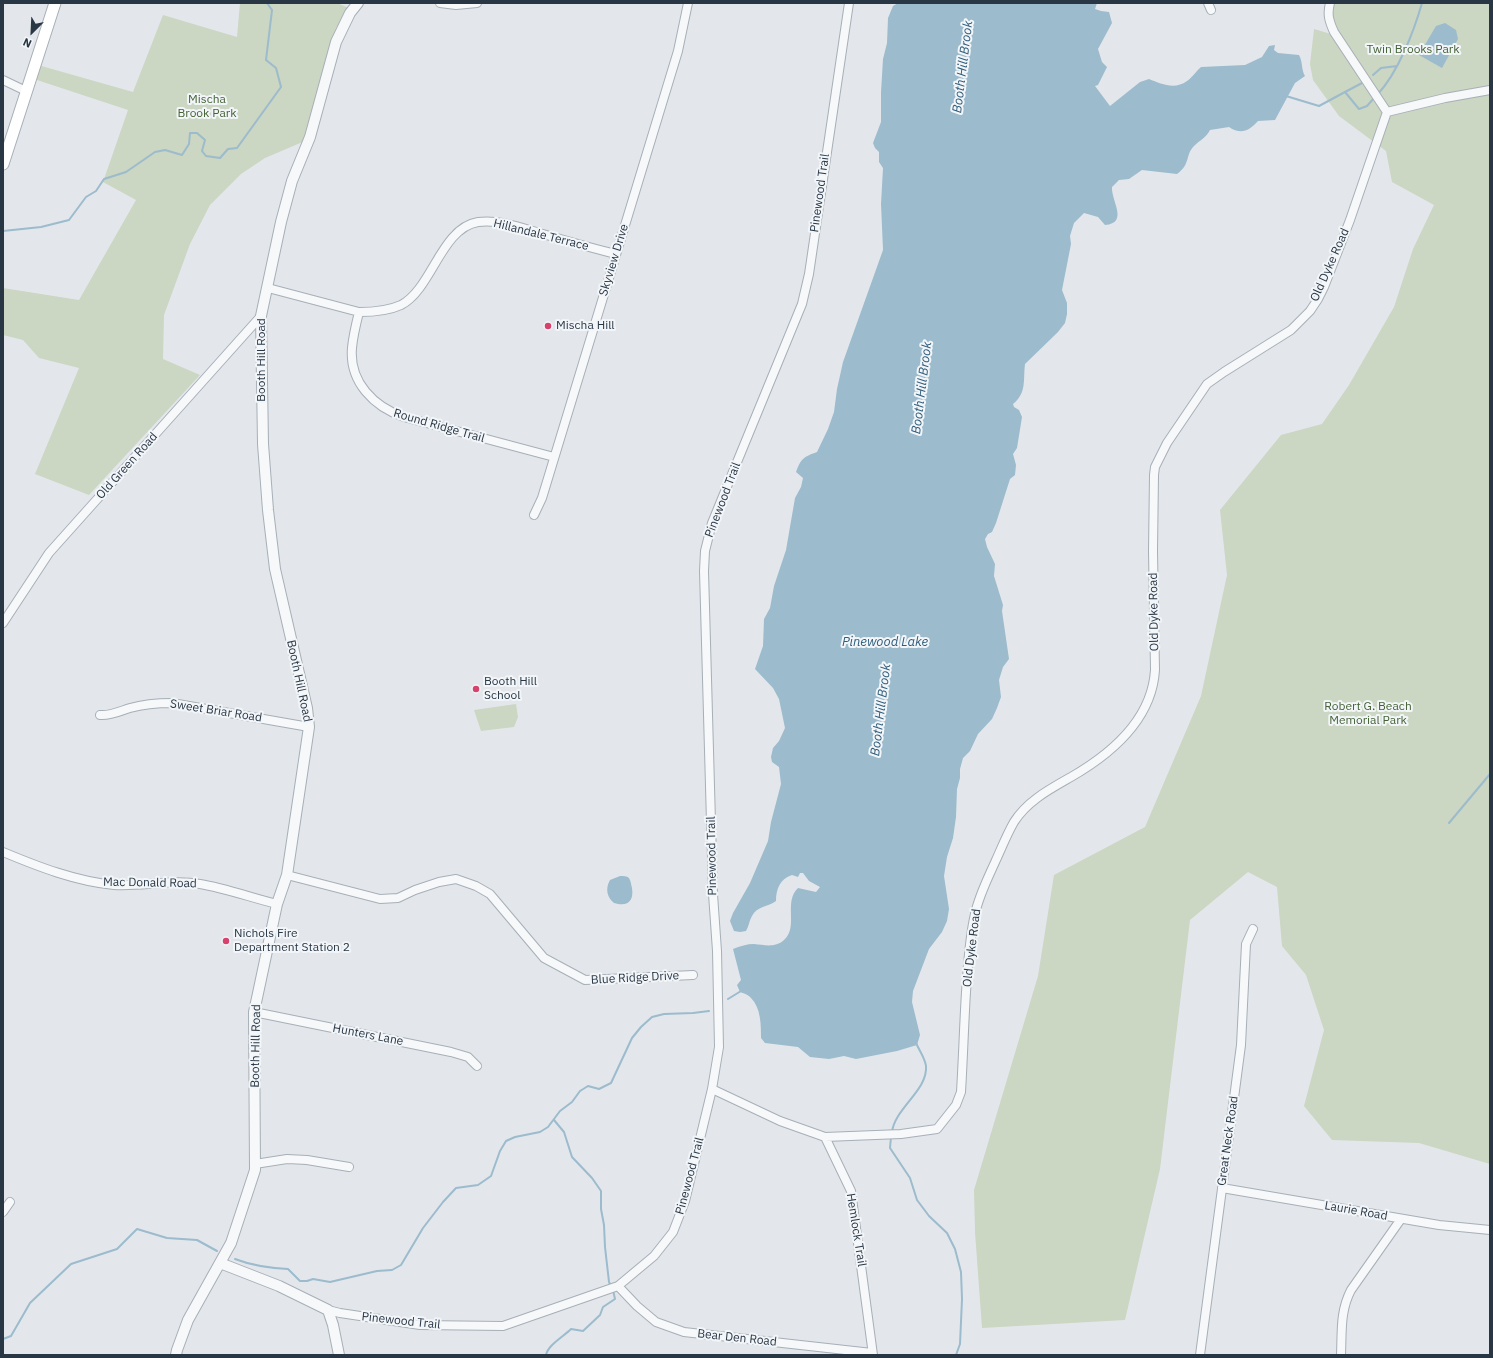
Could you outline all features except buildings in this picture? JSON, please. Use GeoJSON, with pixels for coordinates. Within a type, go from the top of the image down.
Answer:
{"type":"FeatureCollection","features":[{"type":"Feature","properties":{"kind":"main road"},"geometry":{"type":"LineString","coordinates":[[3,164],[55,3]]}},
{"type":"Feature","properties":{"kind":"street","name":"Booth Hill Road"},"geometry":{"type":"LineString","coordinates":[[176,1355],[188,1320],[231,1243],[255,1170],[254,1012],[277,904],[286,875],[309,727],[307,708],[275,569],[268,516],[263,444],[261,316],[281,222],[292,181],[310,137],[336,42],[350,13],[358,3]]}},
{"type":"Feature","properties":{"kind":"street"},"geometry":{"type":"LineString","coordinates":[[440,3],[456,5],[477,3]]}},
{"type":"Feature","properties":{"kind":"street","name":"Skyview Drive"},"geometry":{"type":"LineString","coordinates":[[534,515],[542,498],[678,51],[688,3]]}},
{"type":"Feature","properties":{"kind":"street","name":"Pinewood Trail"},"geometry":{"type":"LineString","coordinates":[[220,1263],[279,1286],[328,1310],[340,1314],[420,1325],[503,1326],[614,1288],[654,1256],[673,1232],[685,1202],[712,1089],[719,1047],[713,894],[704,571],[705,551],[712,523],[802,304],[808,274],[849,3]]}},
{"type":"Feature","properties":{"kind":"street"},"geometry":{"type":"LineString","coordinates":[[1330,3],[1328,18],[1334,32],[1387,112],[1445,98],[1490,90]]}},
{"type":"Feature","properties":{"kind":"street"},"geometry":{"type":"LineString","coordinates":[[3,80],[26,90]]}},
{"type":"Feature","properties":{"kind":"street","name":"Old Dyke Road"},"geometry":{"type":"LineString","coordinates":[[825,1137],[901,1134],[937,1129],[956,1105],[961,1092],[968,958],[979,896],[1015,821],[1031,802],[1081,771],[1127,734],[1138,721],[1148,700],[1154,681],[1154,475],[1160,456],[1167,443],[1207,384],[1291,330],[1318,299],[1350,220],[1387,112]]}},
{"type":"Feature","properties":{"kind":"street","name":"Hillandale Terrace"},"geometry":{"type":"LineString","coordinates":[[268,288],[359,312],[374,312],[401,305],[421,286],[445,246],[454,236],[476,222],[490,221],[509,225],[616,254]]}},
{"type":"Feature","properties":{"kind":"street","name":"Round Ridge Trail"},"geometry":{"type":"LineString","coordinates":[[359,312],[351,350],[355,375],[366,393],[375,402],[393,414],[554,457]]}},
{"type":"Feature","properties":{"kind":"street","name":"Old Green Road"},"geometry":{"type":"LineString","coordinates":[[3,623],[49,553],[261,316]]}},
{"type":"Feature","properties":{"kind":"street","name":"Sweet Briar Road"},"geometry":{"type":"LineString","coordinates":[[100,715],[107,716],[132,707],[159,703],[172,703],[309,727]]}},
{"type":"Feature","properties":{"kind":"street","name":"Mac Donald Road"},"geometry":{"type":"LineString","coordinates":[[3,852],[56,873],[82,880],[115,885],[166,882],[200,884],[277,904]]}},
{"type":"Feature","properties":{"kind":"street","name":"Blue Ridge Drive"},"geometry":{"type":"LineString","coordinates":[[286,875],[380,899],[398,898],[433,884],[456,879],[476,886],[490,894],[544,958],[585,980],[693,975]]}},
{"type":"Feature","properties":{"kind":"street","name":"Great Neck Road"},"geometry":{"type":"LineString","coordinates":[[1200,1355],[1241,1045],[1246,944],[1253,928]]}},
{"type":"Feature","properties":{"kind":"street","name":"Hunters Lane"},"geometry":{"type":"LineString","coordinates":[[254,1012],[451,1052],[468,1057],[477,1066]]}},
{"type":"Feature","properties":{"kind":"street"},"geometry":{"type":"LineString","coordinates":[[712,1089],[780,1121],[825,1137]]}},
{"type":"Feature","properties":{"kind":"street","name":"Hemlock Trail"},"geometry":{"type":"LineString","coordinates":[[825,1137],[851,1192],[873,1354]]}},
{"type":"Feature","properties":{"kind":"street"},"geometry":{"type":"LineString","coordinates":[[255,1164],[287,1159],[307,1160],[349,1167]]}},
{"type":"Feature","properties":{"kind":"street","name":"Laurie Road"},"geometry":{"type":"LineString","coordinates":[[1222,1188],[1439,1225],[1490,1230]]}},
{"type":"Feature","properties":{"kind":"street"},"geometry":{"type":"LineString","coordinates":[[3,1212],[10,1202]]}},
{"type":"Feature","properties":{"kind":"street"},"geometry":{"type":"LineString","coordinates":[[1341,1355],[1342,1316],[1345,1301],[1351,1290],[1401,1219]]}},
{"type":"Feature","properties":{"kind":"street","name":"Bear Den Road"},"geometry":{"type":"LineString","coordinates":[[614,1288],[656,1322],[684,1332],[873,1354]]}},
{"type":"Feature","properties":{"kind":"street"},"geometry":{"type":"LineString","coordinates":[[328,1310],[333,1325],[339,1355]]}},
{"type":"Feature","properties":{"kind":"green space","name":"Mischa Brook Park"},"geometry":{"type":"Polygon","coordinates":[[[240,3],[337,3],[349,8],[336,28],[305,141],[265,158],[241,174],[210,205],[190,244],[164,315],[163,359],[200,375],[89,495],[35,474],[79,368],[39,358],[23,340],[3,335],[3,288],[79,300],[136,200],[103,182],[128,110],[34,79],[38,65],[133,92],[163,15],[237,37],[240,3]]]}},
{"type":"Feature","properties":{"kind":"green space"},"geometry":{"type":"Polygon","coordinates":[[[1333,3],[1490,3],[1490,1164],[1419,1143],[1332,1140],[1304,1106],[1324,1030],[1306,975],[1282,946],[1277,887],[1248,872],[1190,920],[1160,1169],[1125,1320],[982,1328],[975,1232],[974,1190],[1038,976],[1054,875],[1145,827],[1201,696],[1227,575],[1220,510],[1281,435],[1322,424],[1349,385],[1394,307],[1413,249],[1434,205],[1392,182],[1386,151],[1339,116],[1313,80],[1310,64],[1314,29],[1341,37],[1332,17],[1333,3]]]}},
{"type":"Feature","properties":{"kind":"green space"},"geometry":{"type":"Polygon","coordinates":[[[516,704],[518,717],[514,727],[481,731],[474,710],[516,704]]]}},
{"type":"Feature","properties":{"kind":"water","name":"Pinewood Lake"},"geometry":{"type":"Polygon","coordinates":[[[898,3],[1097,3],[1095,9],[1109,12],[1112,23],[1098,49],[1102,62],[1107,67],[1098,85],[1095,86],[1110,106],[1140,82],[1149,79],[1173,86],[1182,84],[1189,80],[1201,67],[1245,65],[1262,57],[1269,46],[1275,45],[1274,50],[1278,53],[1299,55],[1305,76],[1295,83],[1275,120],[1258,121],[1245,131],[1237,131],[1229,127],[1210,130],[1205,137],[1191,149],[1184,167],[1177,174],[1142,170],[1129,179],[1119,180],[1112,187],[1117,216],[1116,220],[1112,223],[1105,225],[1098,217],[1084,213],[1074,223],[1070,236],[1071,244],[1062,290],[1067,303],[1065,323],[1058,332],[1025,364],[1022,391],[1013,404],[1014,407],[1019,410],[1022,417],[1017,448],[1013,454],[1016,465],[1015,475],[1010,479],[992,532],[988,534],[985,539],[995,564],[994,576],[1003,605],[1002,611],[1009,659],[1003,667],[999,680],[1001,697],[997,708],[992,719],[978,734],[970,751],[963,758],[960,769],[953,838],[947,857],[944,876],[949,909],[947,921],[942,932],[929,949],[913,991],[912,1002],[920,1035],[917,1045],[897,1051],[856,1059],[844,1056],[829,1059],[810,1057],[798,1047],[765,1043],[761,1038],[760,1017],[757,1007],[750,997],[740,992],[737,985],[741,980],[733,949],[749,944],[770,945],[781,943],[788,935],[791,922],[792,900],[798,888],[816,892],[820,887],[809,881],[803,873],[800,873],[798,877],[792,875],[784,879],[780,885],[777,892],[776,901],[760,908],[754,913],[746,931],[734,931],[730,921],[750,883],[768,841],[771,822],[781,784],[779,767],[772,762],[771,757],[773,748],[779,741],[785,728],[779,699],[773,688],[755,669],[763,646],[764,619],[770,608],[774,586],[786,550],[795,498],[801,487],[803,478],[796,472],[803,459],[817,452],[828,429],[834,412],[843,362],[883,250],[881,204],[883,168],[879,162],[879,152],[873,143],[881,122],[883,59],[887,43],[888,18],[893,6],[898,3]]]}},
{"type":"Feature","properties":{"kind":"water"},"geometry":{"type":"Polygon","coordinates":[[[1445,23],[1456,30],[1458,39],[1442,68],[1419,55],[1436,26],[1445,23]]]}},
{"type":"Feature","properties":{"kind":"water"},"geometry":{"type":"Polygon","coordinates":[[[620,876],[626,876],[629,878],[632,888],[631,900],[623,904],[614,903],[608,893],[610,880],[620,876]]]}},
{"type":"Feature","properties":{"kind":"waterway"},"geometry":{"type":"LineString","coordinates":[[3,231],[41,227],[69,220],[86,197],[96,191],[104,179],[126,172],[155,152],[165,150],[182,155],[189,144],[190,133],[197,133],[205,140],[202,151],[206,156],[220,158],[228,149],[237,148],[281,87],[276,68],[266,60],[272,10],[267,3]]}},
{"type":"Feature","properties":{"kind":"waterway"},"geometry":{"type":"LineString","coordinates":[[1377,95],[1385,86],[1398,64],[1410,39],[1422,3]]}},
{"type":"Feature","properties":{"kind":"waterway"},"geometry":{"type":"LineString","coordinates":[[1373,75],[1381,68],[1397,66]]}},
{"type":"Feature","properties":{"kind":"waterway"},"geometry":{"type":"LineString","coordinates":[[1345,92],[1362,83]]}},
{"type":"Feature","properties":{"kind":"waterway"},"geometry":{"type":"LineString","coordinates":[[1286,96],[1319,106],[1345,92],[1359,109],[1367,106],[1374,98]]}},
{"type":"Feature","properties":{"kind":"waterway"},"geometry":{"type":"LineString","coordinates":[[1449,823],[1490,774]]}},
{"type":"Feature","properties":{"kind":"waterway"},"geometry":{"type":"LineString","coordinates":[[728,999],[741,991]]}},
{"type":"Feature","properties":{"kind":"waterway"},"geometry":{"type":"LineString","coordinates":[[235,1259],[261,1266],[288,1269],[300,1281],[313,1279],[330,1282],[377,1271],[392,1270],[401,1265],[423,1228],[456,1188],[478,1185],[491,1176],[500,1151],[506,1141],[515,1137],[540,1132],[548,1127],[560,1111],[572,1102],[580,1091],[588,1086],[599,1089],[611,1083],[632,1038],[652,1017],[664,1014],[709,1011]]}},
{"type":"Feature","properties":{"kind":"waterway","name":"Booth Hill Brook"},"geometry":{"type":"LineString","coordinates":[[892,1132],[894,1123],[917,1091],[925,1075],[926,1066],[916,1043]]}},
{"type":"Feature","properties":{"kind":"waterway"},"geometry":{"type":"LineString","coordinates":[[554,1120],[564,1132],[572,1157],[592,1178],[601,1191],[601,1209],[604,1225],[609,1282],[611,1286]]}},
{"type":"Feature","properties":{"kind":"waterway","name":"Booth Hill Brook"},"geometry":{"type":"LineString","coordinates":[[891,1137],[890,1148],[910,1178],[917,1200],[929,1216],[947,1233],[955,1249],[961,1272],[962,1299],[960,1344],[956,1355]]}},
{"type":"Feature","properties":{"kind":"waterway"},"geometry":{"type":"LineString","coordinates":[[3,1339],[11,1336],[30,1303],[71,1264],[117,1249],[137,1229],[167,1238],[197,1240],[217,1251]]}},
{"type":"Feature","properties":{"kind":"waterway"},"geometry":{"type":"LineString","coordinates":[[546,1355],[547,1351],[553,1344],[571,1329],[583,1331],[600,1315],[603,1307],[615,1299],[613,1290]]}},
{"type":"Feature","properties":{"kind":"place","name":"Mischa Hill"},"geometry":{"type":"Point","coordinates":[548,326]}},
{"type":"Feature","properties":{"kind":"place","name":"Booth Hill School"},"geometry":{"type":"Point","coordinates":[476,689]}},
{"type":"Feature","properties":{"kind":"place","name":"Nichols Fire Department Station 2"},"geometry":{"type":"Point","coordinates":[226,941]}},
{"type":"Feature","properties":{"kind":"park label","name":"Twin Brooks Park"},"geometry":{"type":"Point","coordinates":[1413,50]}},
{"type":"Feature","properties":{"kind":"park label","name":"Robert G. Beach Memorial Park"},"geometry":{"type":"Point","coordinates":[1368,714]}}]}
